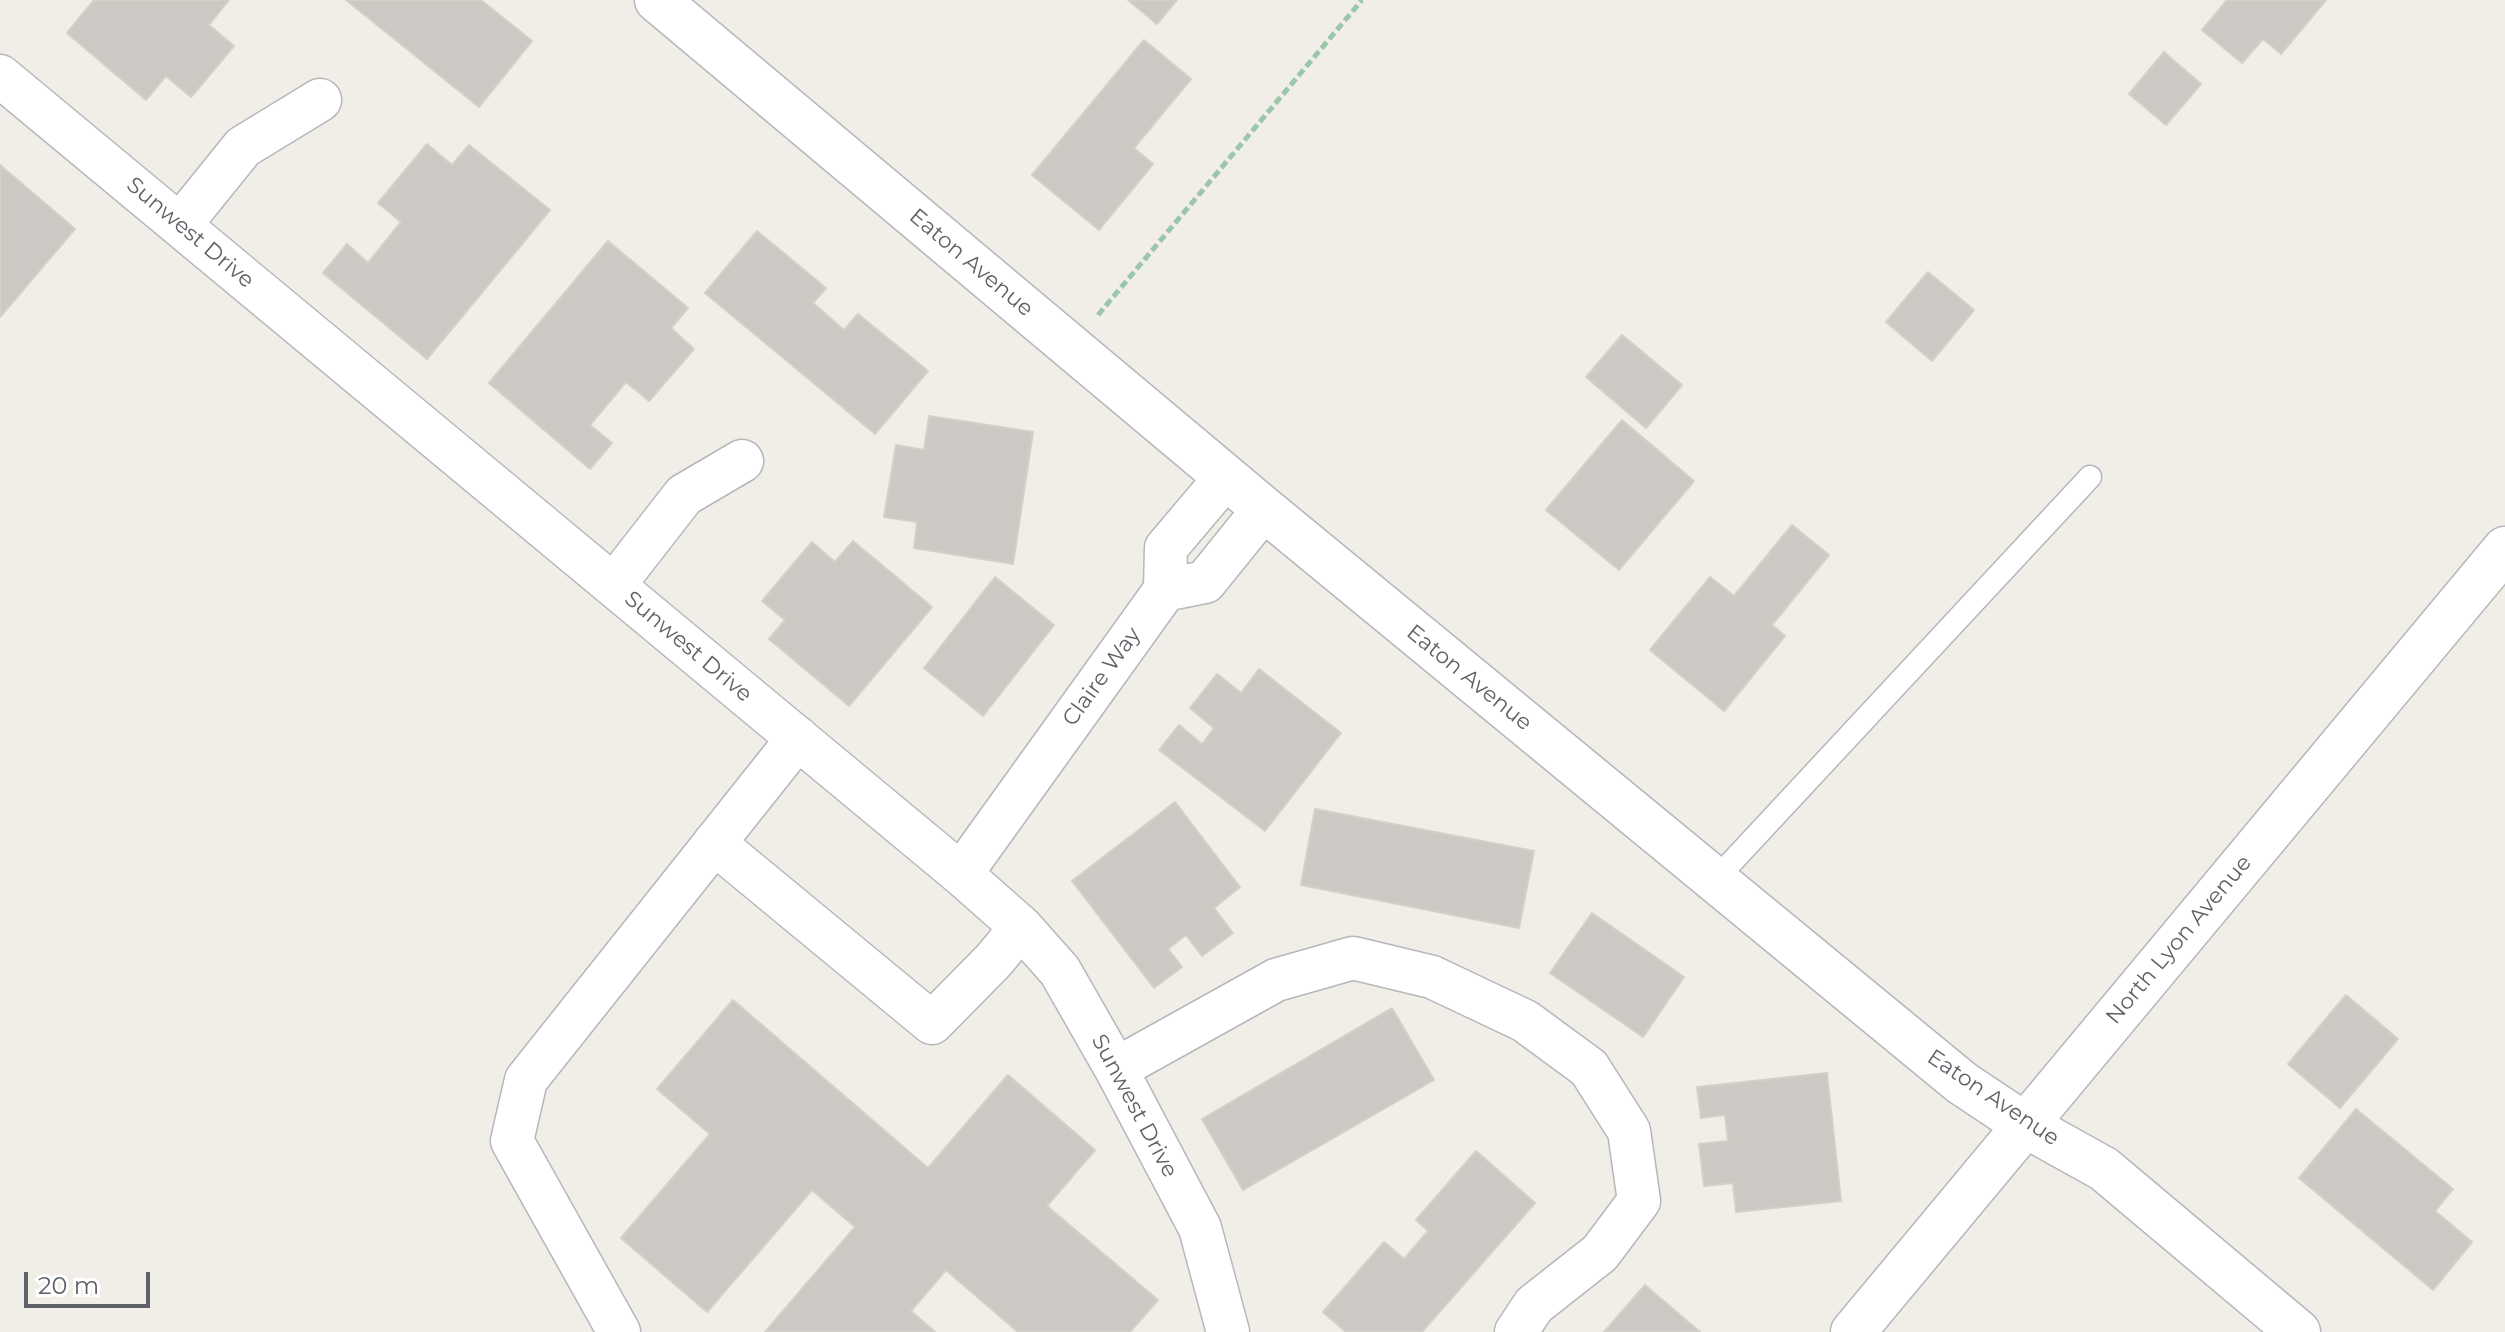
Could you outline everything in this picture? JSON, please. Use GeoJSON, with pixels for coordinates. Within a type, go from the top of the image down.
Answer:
{"type":"FeatureCollection","features":[{"type":"Feature","properties":{"kind":"street","name":"Eaton Avenue"},"geometry":{"type":"LineString","coordinates":[[657,0],[1264,509],[1962,1083],[2025,1125],[2104,1169],[2298,1332]]}},
{"type":"Feature","properties":{"kind":"street","name":"Sunwest Drive"},"geometry":{"type":"LineString","coordinates":[[0,76],[798,738],[1021,927],[1060,971],[1200,1228],[1228,1332]]}},
{"type":"Feature","properties":{"kind":"street"},"geometry":{"type":"LineString","coordinates":[[180,225],[243,147],[320,100]]}},
{"type":"Feature","properties":{"kind":"street"},"geometry":{"type":"LineString","coordinates":[[614,585],[684,495],[742,461]]}},
{"type":"Feature","properties":{"kind":"street"},"geometry":{"type":"LineString","coordinates":[[1226,477],[1166,548],[1165,590],[1205,582],[1264,509]]}},
{"type":"Feature","properties":{"kind":"street","name":"North Lyon Avenue"},"geometry":{"type":"LineString","coordinates":[[1853,1332],[2505,549]]}},
{"type":"Feature","properties":{"kind":"street","name":"Claire Way"},"geometry":{"type":"LineString","coordinates":[[961,874],[1165,590]]}},
{"type":"Feature","properties":{"kind":"street"},"geometry":{"type":"LineString","coordinates":[[619,1332],[512,1141],[526,1080],[798,738]]}},
{"type":"Feature","properties":{"kind":"street"},"geometry":{"type":"LineString","coordinates":[[714,843],[932,1023],[994,960],[1021,927]]}},
{"type":"Feature","properties":{"kind":"street"},"geometry":{"type":"LineString","coordinates":[[1116,1069],[1276,980],[1353,958],[1432,977],[1525,1021],[1589,1068],[1629,1131],[1639,1201],[1600,1253],[1534,1305],[1516,1332]]}},
{"type":"Feature","properties":{"kind":"lane"},"geometry":{"type":"LineString","coordinates":[[1715,880],[2090,477]]}},
{"type":"Feature","properties":{"kind":"path"},"geometry":{"type":"LineString","coordinates":[[1071,346],[1362,0]]}},
{"type":"Feature","properties":{"kind":"building"},"geometry":{"type":"Polygon","coordinates":[[[94,0],[229,0],[209,25],[234,46],[191,97],[166,76],[146,100],[67,33],[94,0]]]}},
{"type":"Feature","properties":{"kind":"building"},"geometry":{"type":"Polygon","coordinates":[[[346,0],[481,0],[532,41],[479,107],[346,0]]]}},
{"type":"Feature","properties":{"kind":"building"},"geometry":{"type":"Polygon","coordinates":[[[1128,0],[1177,0],[1157,24],[1128,0]]]}},
{"type":"Feature","properties":{"kind":"building"},"geometry":{"type":"Polygon","coordinates":[[[2227,0],[2326,0],[2281,54],[2263,39],[2242,63],[2202,30],[2227,0]]]}},
{"type":"Feature","properties":{"kind":"building"},"geometry":{"type":"Polygon","coordinates":[[[1144,40],[1191,79],[1134,148],[1153,164],[1099,230],[1032,175],[1144,40]]]}},
{"type":"Feature","properties":{"kind":"building"},"geometry":{"type":"Polygon","coordinates":[[[2164,52],[2201,84],[2166,125],[2129,94],[2164,52]]]}},
{"type":"Feature","properties":{"kind":"building"},"geometry":{"type":"Polygon","coordinates":[[[427,144],[452,165],[469,145],[550,210],[427,359],[323,273],[347,244],[368,263],[401,222],[378,203],[427,144]]]}},
{"type":"Feature","properties":{"kind":"building"},"geometry":{"type":"Polygon","coordinates":[[[0,165],[75,229],[0,317],[0,165]]]}},
{"type":"Feature","properties":{"kind":"building"},"geometry":{"type":"Polygon","coordinates":[[[757,231],[826,288],[813,303],[844,330],[858,314],[928,371],[875,434],[705,293],[757,231]]]}},
{"type":"Feature","properties":{"kind":"building"},"geometry":{"type":"Polygon","coordinates":[[[608,241],[688,308],[671,328],[694,349],[649,401],[626,382],[590,425],[612,443],[590,469],[489,383],[608,241]]]}},
{"type":"Feature","properties":{"kind":"building"},"geometry":{"type":"Polygon","coordinates":[[[1928,272],[1974,310],[1932,361],[1886,322],[1928,272]]]}},
{"type":"Feature","properties":{"kind":"building"},"geometry":{"type":"Polygon","coordinates":[[[1622,335],[1682,385],[1646,428],[1586,377],[1622,335]]]}},
{"type":"Feature","properties":{"kind":"building"},"geometry":{"type":"Polygon","coordinates":[[[929,416],[1033,432],[1013,564],[914,548],[917,522],[884,517],[896,445],[924,450],[929,416]]]}},
{"type":"Feature","properties":{"kind":"building"},"geometry":{"type":"Polygon","coordinates":[[[1622,420],[1694,481],[1619,570],[1546,510],[1622,420]]]}},
{"type":"Feature","properties":{"kind":"building"},"geometry":{"type":"Polygon","coordinates":[[[1792,525],[1829,555],[1772,625],[1785,636],[1724,711],[1650,650],[1710,577],[1734,596],[1792,525]]]}},
{"type":"Feature","properties":{"kind":"building"},"geometry":{"type":"Polygon","coordinates":[[[853,541],[932,607],[849,706],[769,639],[785,620],[762,601],[812,542],[835,562],[853,541]]]}},
{"type":"Feature","properties":{"kind":"building"},"geometry":{"type":"Polygon","coordinates":[[[995,577],[1054,625],[983,716],[924,668],[995,577]]]}},
{"type":"Feature","properties":{"kind":"building"},"geometry":{"type":"Polygon","coordinates":[[[1259,669],[1341,733],[1265,831],[1159,750],[1179,725],[1202,744],[1214,728],[1190,708],[1217,674],[1241,693],[1259,669]]]}},
{"type":"Feature","properties":{"kind":"building"},"geometry":{"type":"Polygon","coordinates":[[[1175,802],[1240,887],[1214,908],[1233,933],[1202,956],[1186,935],[1168,949],[1182,967],[1154,988],[1072,881],[1175,802]]]}},
{"type":"Feature","properties":{"kind":"building"},"geometry":{"type":"Polygon","coordinates":[[[1315,809],[1534,851],[1519,928],[1301,885],[1315,809]]]}},
{"type":"Feature","properties":{"kind":"building"},"geometry":{"type":"Polygon","coordinates":[[[1592,913],[1684,977],[1643,1037],[1550,973],[1592,913]]]}},
{"type":"Feature","properties":{"kind":"building"},"geometry":{"type":"Polygon","coordinates":[[[2346,995],[2398,1039],[2340,1108],[2288,1064],[2346,995]]]}},
{"type":"Feature","properties":{"kind":"building"},"geometry":{"type":"Polygon","coordinates":[[[733,1000],[928,1168],[1008,1075],[1095,1150],[1047,1206],[1158,1300],[1130,1332],[1018,1332],[946,1270],[911,1311],[935,1332],[765,1332],[855,1227],[812,1190],[707,1312],[621,1238],[710,1134],[657,1089],[733,1000]]]}},
{"type":"Feature","properties":{"kind":"building"},"geometry":{"type":"Polygon","coordinates":[[[1392,1008],[1434,1080],[1243,1190],[1202,1119],[1392,1008]]]}},
{"type":"Feature","properties":{"kind":"building"},"geometry":{"type":"Polygon","coordinates":[[[1827,1073],[1841,1201],[1736,1212],[1733,1183],[1704,1186],[1699,1144],[1728,1141],[1725,1115],[1701,1118],[1697,1087],[1827,1073]]]}},
{"type":"Feature","properties":{"kind":"building"},"geometry":{"type":"Polygon","coordinates":[[[2356,1109],[2453,1189],[2435,1211],[2472,1242],[2433,1290],[2299,1178],[2356,1109]]]}},
{"type":"Feature","properties":{"kind":"building"},"geometry":{"type":"Polygon","coordinates":[[[1476,1151],[1535,1203],[1422,1332],[1346,1332],[1323,1312],[1384,1242],[1404,1259],[1428,1231],[1416,1220],[1476,1151]]]}},
{"type":"Feature","properties":{"kind":"building"},"geometry":{"type":"Polygon","coordinates":[[[1645,1285],[1700,1332],[1604,1332],[1645,1285]]]}}]}
